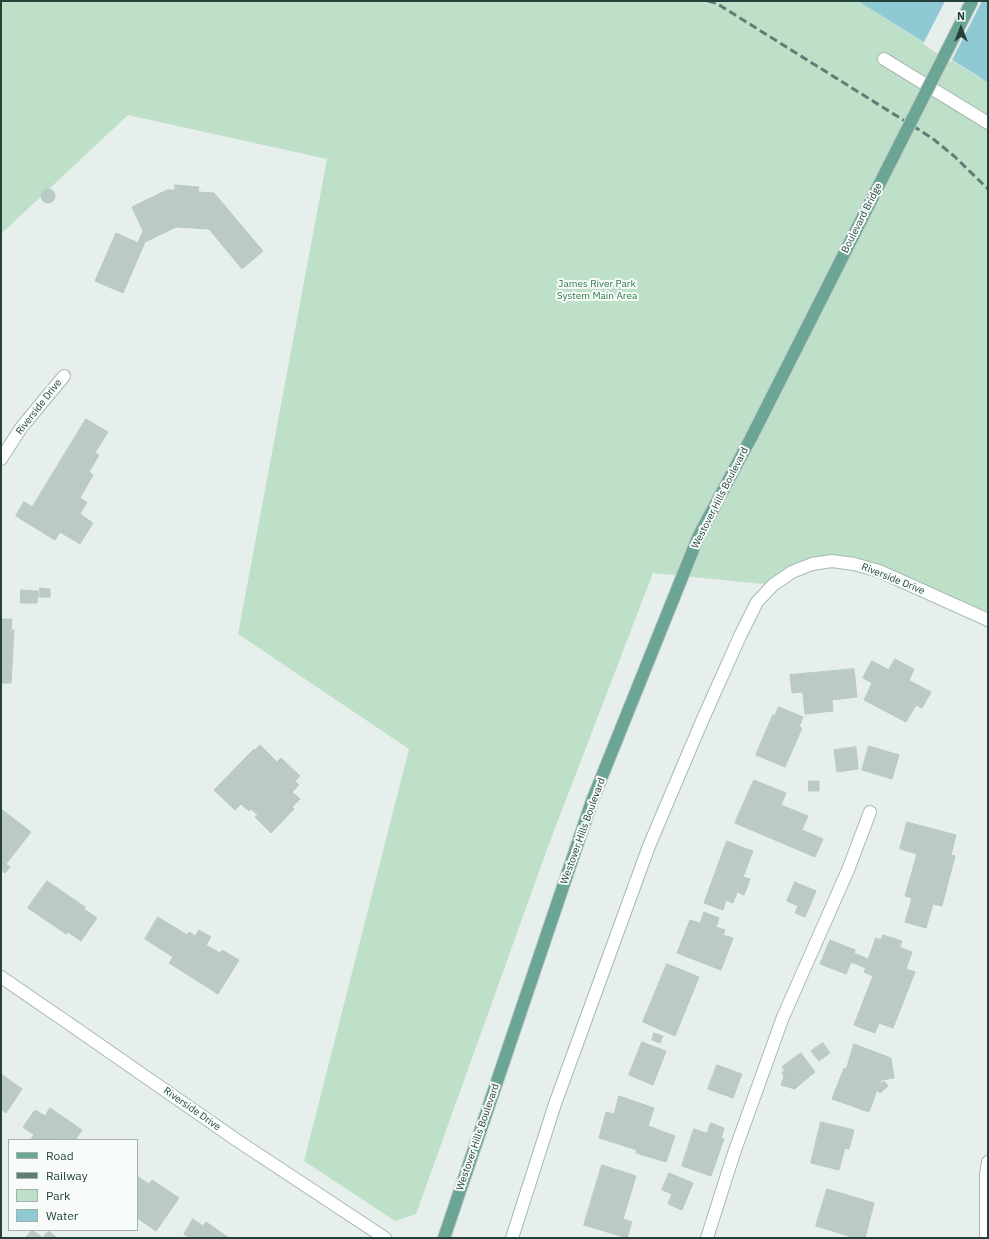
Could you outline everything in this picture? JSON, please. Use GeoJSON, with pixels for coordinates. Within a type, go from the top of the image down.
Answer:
{"type":"FeatureCollection","features":[{"type":"Feature","properties":{"kind":"main road","name":"Boulevard Bridge"},"geometry":{"type":"LineString","coordinates":[[752,436],[972,1]]}},
{"type":"Feature","properties":{"kind":"main road","name":"Westover Hills Boulevard"},"geometry":{"type":"LineString","coordinates":[[444,1238],[592,801],[700,535],[752,436]]}},
{"type":"Feature","properties":{"kind":"street"},"geometry":{"type":"LineString","coordinates":[[884,59],[988,123]]}},
{"type":"Feature","properties":{"kind":"street","name":"Riverside Drive"},"geometry":{"type":"LineString","coordinates":[[1,459],[21,428],[64,376]]}},
{"type":"Feature","properties":{"kind":"street","name":"Riverside Drive"},"geometry":{"type":"LineString","coordinates":[[512,1238],[555,1104],[649,846],[702,721],[757,602],[774,585],[792,572],[812,564],[832,561],[854,564],[879,571],[988,620]]}},
{"type":"Feature","properties":{"kind":"street"},"geometry":{"type":"LineString","coordinates":[[707,1238],[734,1153],[783,1017],[848,870],[870,812]]}},
{"type":"Feature","properties":{"kind":"street","name":"Riverside Drive"},"geometry":{"type":"LineString","coordinates":[[1,977],[238,1141],[385,1238]]}},
{"type":"Feature","properties":{"kind":"street"},"geometry":{"type":"LineString","coordinates":[[986,1238],[988,1162]]}},
{"type":"Feature","properties":{"kind":"green space","name":"James River Park System Main Area"},"geometry":{"type":"Polygon","coordinates":[[[1,1],[858,1],[988,83],[988,626],[916,587],[832,561],[773,585],[653,573],[549,844],[416,1214],[395,1221],[304,1161],[409,749],[238,634],[327,159],[128,115],[1,234],[1,1]]]}},
{"type":"Feature","properties":{"kind":"water"},"geometry":{"type":"Polygon","coordinates":[[[858,1],[988,1],[988,83],[978,76],[858,1]]]}},
{"type":"Feature","properties":{"kind":"pier"},"geometry":{"type":"Polygon","coordinates":[[[945,1],[982,1],[951,62],[923,44],[945,1]]]}},
{"type":"Feature","properties":{"kind":"building"},"geometry":{"type":"Polygon","coordinates":[[[175,185],[199,187],[198,192],[214,193],[263,251],[242,269],[209,229],[176,227],[145,242],[123,293],[95,281],[116,233],[138,243],[143,231],[132,207],[167,190],[175,190],[175,185]]]}},
{"type":"Feature","properties":{"kind":"building"},"geometry":{"type":"Polygon","coordinates":[[[48,189],[53,191],[55,196],[53,201],[48,203],[43,201],[41,196],[43,191],[48,189]]]}},
{"type":"Feature","properties":{"kind":"building"},"geometry":{"type":"Polygon","coordinates":[[[86,419],[108,432],[95,453],[99,455],[89,472],[93,475],[80,498],[87,502],[80,514],[93,523],[80,544],[60,532],[55,540],[24,521],[86,419]]]}},
{"type":"Feature","properties":{"kind":"building"},"geometry":{"type":"Polygon","coordinates":[[[24,502],[33,507],[24,521],[16,516],[24,502]]]}},
{"type":"Feature","properties":{"kind":"building"},"geometry":{"type":"Polygon","coordinates":[[[40,588],[50,589],[50,597],[39,597],[40,588]]]}},
{"type":"Feature","properties":{"kind":"building"},"geometry":{"type":"Polygon","coordinates":[[[21,590],[38,591],[37,603],[21,603],[21,590]]]}},
{"type":"Feature","properties":{"kind":"building"},"geometry":{"type":"Polygon","coordinates":[[[1,619],[12,619],[11,630],[14,630],[11,683],[1,683],[1,619]]]}},
{"type":"Feature","properties":{"kind":"building"},"geometry":{"type":"Polygon","coordinates":[[[895,659],[914,669],[909,680],[889,670],[895,659]]]}},
{"type":"Feature","properties":{"kind":"building"},"geometry":{"type":"Polygon","coordinates":[[[872,661],[931,692],[922,708],[916,705],[906,722],[864,700],[872,683],[863,678],[872,661]]]}},
{"type":"Feature","properties":{"kind":"building"},"geometry":{"type":"Polygon","coordinates":[[[854,669],[857,697],[832,700],[833,711],[805,714],[801,674],[854,669]]]}},
{"type":"Feature","properties":{"kind":"building"},"geometry":{"type":"Polygon","coordinates":[[[801,674],[803,692],[792,693],[790,675],[801,674]]]}},
{"type":"Feature","properties":{"kind":"building"},"geometry":{"type":"Polygon","coordinates":[[[779,707],[803,717],[799,727],[775,716],[779,707]]]}},
{"type":"Feature","properties":{"kind":"building"},"geometry":{"type":"Polygon","coordinates":[[[773,715],[802,728],[785,767],[756,755],[773,715]]]}},
{"type":"Feature","properties":{"kind":"building"},"geometry":{"type":"Polygon","coordinates":[[[260,745],[277,762],[281,758],[300,776],[295,781],[299,785],[292,792],[300,799],[292,807],[294,809],[271,833],[255,817],[258,815],[251,809],[249,811],[241,804],[235,810],[214,790],[254,749],[255,750],[260,745]]]}},
{"type":"Feature","properties":{"kind":"building"},"geometry":{"type":"Polygon","coordinates":[[[869,746],[899,755],[892,779],[862,770],[869,746]]]}},
{"type":"Feature","properties":{"kind":"building"},"geometry":{"type":"Polygon","coordinates":[[[856,747],[858,769],[837,772],[834,750],[856,747]]]}},
{"type":"Feature","properties":{"kind":"building"},"geometry":{"type":"Polygon","coordinates":[[[754,780],[786,793],[781,805],[808,816],[802,830],[823,839],[815,857],[735,823],[754,780]]]}},
{"type":"Feature","properties":{"kind":"building"},"geometry":{"type":"Polygon","coordinates":[[[809,781],[819,781],[819,791],[809,791],[809,781]]]}},
{"type":"Feature","properties":{"kind":"building"},"geometry":{"type":"Polygon","coordinates":[[[1,809],[31,832],[6,864],[10,867],[5,873],[1,870],[1,809]]]}},
{"type":"Feature","properties":{"kind":"building"},"geometry":{"type":"Polygon","coordinates":[[[907,822],[956,835],[951,855],[955,856],[942,906],[933,904],[926,928],[905,922],[912,898],[905,896],[917,854],[900,849],[907,822]]]}},
{"type":"Feature","properties":{"kind":"building"},"geometry":{"type":"Polygon","coordinates":[[[727,841],[744,848],[740,857],[723,851],[727,841]]]}},
{"type":"Feature","properties":{"kind":"building"},"geometry":{"type":"Polygon","coordinates":[[[744,848],[753,851],[733,903],[726,900],[723,910],[704,903],[723,851],[740,857],[744,848]]]}},
{"type":"Feature","properties":{"kind":"building"},"geometry":{"type":"Polygon","coordinates":[[[743,877],[750,879],[744,895],[738,892],[743,877]]]}},
{"type":"Feature","properties":{"kind":"building"},"geometry":{"type":"Polygon","coordinates":[[[47,881],[85,907],[84,909],[97,918],[81,941],[68,932],[66,934],[28,908],[47,881]]]}},
{"type":"Feature","properties":{"kind":"building"},"geometry":{"type":"Polygon","coordinates":[[[795,882],[816,891],[805,917],[795,913],[798,906],[787,901],[795,882]]]}},
{"type":"Feature","properties":{"kind":"building"},"geometry":{"type":"Polygon","coordinates":[[[704,912],[719,918],[716,927],[725,930],[723,935],[733,938],[721,970],[677,953],[690,920],[700,923],[704,912]]]}},
{"type":"Feature","properties":{"kind":"building"},"geometry":{"type":"Polygon","coordinates":[[[158,917],[187,935],[189,932],[195,936],[199,930],[211,937],[206,945],[220,953],[222,950],[239,960],[218,994],[169,963],[173,957],[145,939],[158,917]]]}},
{"type":"Feature","properties":{"kind":"building"},"geometry":{"type":"Polygon","coordinates":[[[883,935],[902,941],[900,947],[881,940],[883,935]]]}},
{"type":"Feature","properties":{"kind":"building"},"geometry":{"type":"Polygon","coordinates":[[[876,938],[912,952],[906,969],[915,972],[893,1028],[879,1023],[875,1033],[854,1025],[873,976],[864,972],[866,968],[851,962],[846,974],[820,964],[830,940],[855,950],[854,953],[868,959],[876,938]]]}},
{"type":"Feature","properties":{"kind":"building"},"geometry":{"type":"Polygon","coordinates":[[[667,964],[699,977],[675,1036],[643,1022],[667,964]]]}},
{"type":"Feature","properties":{"kind":"building"},"geometry":{"type":"Polygon","coordinates":[[[654,1033],[663,1036],[660,1043],[652,1040],[654,1033]]]}},
{"type":"Feature","properties":{"kind":"building"},"geometry":{"type":"Polygon","coordinates":[[[642,1042],[666,1051],[653,1085],[629,1075],[642,1042]]]}},
{"type":"Feature","properties":{"kind":"building"},"geometry":{"type":"Polygon","coordinates":[[[823,1043],[830,1053],[819,1061],[811,1051],[823,1043]]]}},
{"type":"Feature","properties":{"kind":"building"},"geometry":{"type":"Polygon","coordinates":[[[854,1044],[891,1058],[894,1078],[881,1080],[879,1085],[884,1081],[888,1086],[880,1093],[877,1090],[869,1112],[832,1099],[844,1068],[846,1069],[854,1044]]]}},
{"type":"Feature","properties":{"kind":"building"},"geometry":{"type":"Polygon","coordinates":[[[801,1053],[815,1072],[797,1087],[782,1067],[801,1053]]]}},
{"type":"Feature","properties":{"kind":"building"},"geometry":{"type":"Polygon","coordinates":[[[717,1065],[742,1074],[733,1098],[708,1089],[717,1065]]]}},
{"type":"Feature","properties":{"kind":"building"},"geometry":{"type":"Polygon","coordinates":[[[785,1071],[797,1087],[795,1089],[781,1085],[784,1077],[782,1073],[785,1071]]]}},
{"type":"Feature","properties":{"kind":"building"},"geometry":{"type":"Polygon","coordinates":[[[1,1074],[22,1089],[6,1113],[1,1109],[1,1074]]]}},
{"type":"Feature","properties":{"kind":"building"},"geometry":{"type":"Polygon","coordinates":[[[619,1096],[654,1108],[648,1126],[675,1136],[666,1162],[636,1153],[637,1150],[599,1138],[606,1112],[614,1114],[619,1096]]]}},
{"type":"Feature","properties":{"kind":"building"},"geometry":{"type":"Polygon","coordinates":[[[50,1108],[82,1130],[76,1139],[31,1139],[34,1135],[23,1127],[35,1110],[45,1116],[50,1108]]]}},
{"type":"Feature","properties":{"kind":"building"},"geometry":{"type":"Polygon","coordinates":[[[821,1122],[854,1130],[849,1149],[845,1148],[839,1170],[811,1163],[821,1122]]]}},
{"type":"Feature","properties":{"kind":"building"},"geometry":{"type":"Polygon","coordinates":[[[711,1123],[724,1128],[721,1139],[707,1134],[711,1123]]]}},
{"type":"Feature","properties":{"kind":"building"},"geometry":{"type":"Polygon","coordinates":[[[694,1129],[724,1139],[711,1176],[682,1166],[694,1129]]]}},
{"type":"Feature","properties":{"kind":"building"},"geometry":{"type":"Polygon","coordinates":[[[602,1165],[636,1176],[623,1219],[632,1222],[627,1238],[584,1225],[602,1165]]]}},
{"type":"Feature","properties":{"kind":"building"},"geometry":{"type":"Polygon","coordinates":[[[669,1173],[693,1183],[682,1210],[668,1204],[672,1194],[662,1190],[669,1173]]]}},
{"type":"Feature","properties":{"kind":"building"},"geometry":{"type":"Polygon","coordinates":[[[138,1177],[149,1184],[152,1180],[179,1198],[156,1231],[138,1219],[138,1177]]]}},
{"type":"Feature","properties":{"kind":"building"},"geometry":{"type":"Polygon","coordinates":[[[827,1189],[874,1203],[865,1238],[855,1238],[816,1226],[827,1189]]]}},
{"type":"Feature","properties":{"kind":"building"},"geometry":{"type":"Polygon","coordinates":[[[193,1219],[203,1226],[206,1222],[229,1238],[190,1238],[184,1234],[193,1219]]]}},
{"type":"Feature","properties":{"kind":"building"},"geometry":{"type":"Polygon","coordinates":[[[31,1231],[33,1231],[43,1238],[26,1238],[31,1231]]]}},
{"type":"Feature","properties":{"kind":"building"},"geometry":{"type":"Polygon","coordinates":[[[49,1231],[56,1237],[55,1238],[47,1238],[44,1236],[49,1231]]]}},
{"type":"Feature","properties":{"kind":"railway"},"geometry":{"type":"LineString","coordinates":[[708,1],[716,3],[932,138],[954,156],[988,189]]}}]}
